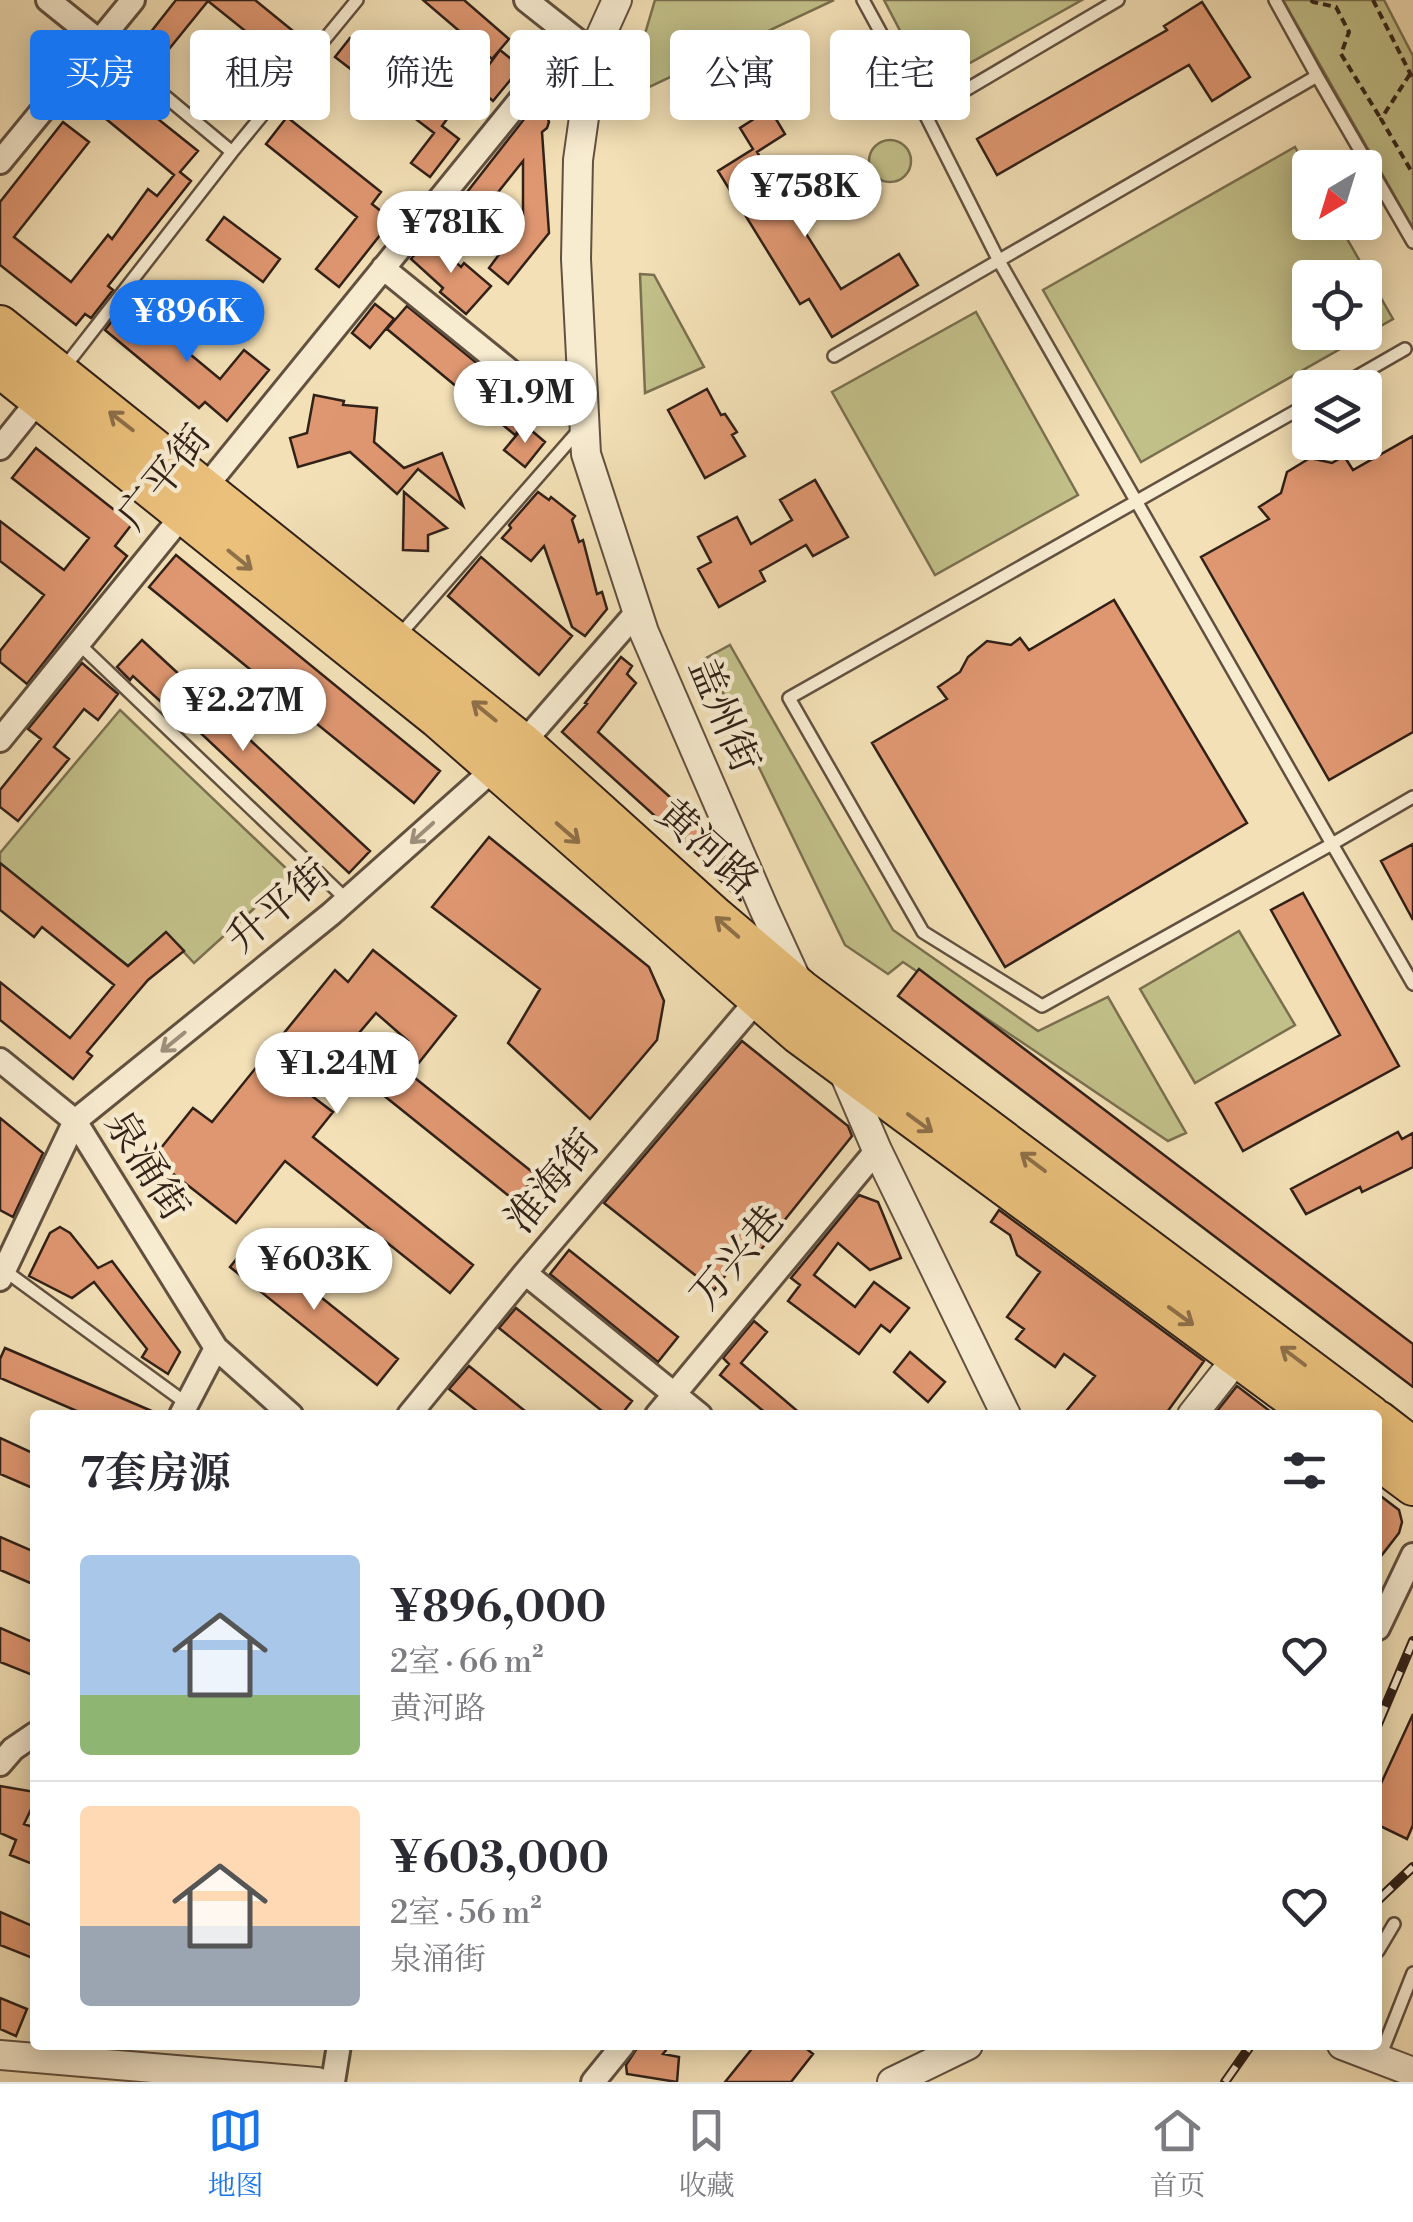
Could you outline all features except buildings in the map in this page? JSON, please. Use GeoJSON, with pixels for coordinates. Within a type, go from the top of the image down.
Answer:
{"type":"FeatureCollection","features":[{"type":"Feature","properties":{"kind":"main road","name":"黄河路"},"geometry":{"type":"LineString","coordinates":[[0,326],[50,386],[195,501],[757,1000],[1308,1410]]}},
{"type":"Feature","properties":{"kind":"main road","name":"黄河路"},"geometry":{"type":"LineString","coordinates":[[0,368],[50,386]]}},
{"type":"Feature","properties":{"kind":"main road","name":"黄河路"},"geometry":{"type":"LineString","coordinates":[[195,501],[396,639],[524,743],[802,990],[1364,1410]]}},
{"type":"Feature","properties":{"kind":"main road"},"geometry":{"type":"LineString","coordinates":[[1382,1423],[1413,1447]]}},
{"type":"Feature","properties":{"kind":"main road"},"geometry":{"type":"LineString","coordinates":[[1382,1463],[1413,1486]]}},
{"type":"Feature","properties":{"kind":"street"},"geometry":{"type":"LineString","coordinates":[[48,0],[85,30]]}},
{"type":"Feature","properties":{"kind":"street"},"geometry":{"type":"LineString","coordinates":[[108,30],[133,0]]}},
{"type":"Feature","properties":{"kind":"street"},"geometry":{"type":"LineString","coordinates":[[526,0],[564,30]]}},
{"type":"Feature","properties":{"kind":"street","name":"盖州街"},"geometry":{"type":"LineString","coordinates":[[603,30],[617,0]]}},
{"type":"Feature","properties":{"kind":"street","name":"广平街"},"geometry":{"type":"LineString","coordinates":[[0,740],[8,712],[78,643],[510,112]]}},
{"type":"Feature","properties":{"kind":"street"},"geometry":{"type":"LineString","coordinates":[[0,162],[34,120]]}},
{"type":"Feature","properties":{"kind":"street","name":"盖州街"},"geometry":{"type":"LineString","coordinates":[[584,120],[578,160],[576,259],[586,454],[644,632],[764,910],[1004,1410]]}},
{"type":"Feature","properties":{"kind":"street"},"geometry":{"type":"LineString","coordinates":[[383,268],[552,406],[584,411]]}},
{"type":"Feature","properties":{"kind":"street"},"geometry":{"type":"LineString","coordinates":[[0,448],[50,386]]}},
{"type":"Feature","properties":{"kind":"street","name":"升平街"},"geometry":{"type":"LineString","coordinates":[[2,1274],[75,1121],[347,900],[524,743],[638,611]]}},
{"type":"Feature","properties":{"kind":"street","name":"淮海街"},"geometry":{"type":"LineString","coordinates":[[413,1410],[757,1000]]}},
{"type":"Feature","properties":{"kind":"street","name":"泉涌街"},"geometry":{"type":"LineString","coordinates":[[0,1060],[75,1121],[216,1348],[286,1410]]}},
{"type":"Feature","properties":{"kind":"street","name":"万兴巷"},"geometry":{"type":"LineString","coordinates":[[661,1410],[877,1150]]}},
{"type":"Feature","properties":{"kind":"street"},"geometry":{"type":"LineString","coordinates":[[525,1274],[694,1410]]}},
{"type":"Feature","properties":{"kind":"street"},"geometry":{"type":"LineString","coordinates":[[184,1409],[216,1348]]}},
{"type":"Feature","properties":{"kind":"street"},"geometry":{"type":"LineString","coordinates":[[1196,1410],[1237,1358]]}},
{"type":"Feature","properties":{"kind":"street"},"geometry":{"type":"LineString","coordinates":[[1382,1620],[1413,1555]]}},
{"type":"Feature","properties":{"kind":"street"},"geometry":{"type":"LineString","coordinates":[[4,1751],[30,1737]]}},
{"type":"Feature","properties":{"kind":"street"},"geometry":{"type":"LineString","coordinates":[[4,1751],[30,1760]]}},
{"type":"Feature","properties":{"kind":"street"},"geometry":{"type":"LineString","coordinates":[[333,2082],[338,2050]]}},
{"type":"Feature","properties":{"kind":"street"},"geometry":{"type":"LineString","coordinates":[[593,2082],[619,2050]]}},
{"type":"Feature","properties":{"kind":"street"},"geometry":{"type":"LineString","coordinates":[[892,2082],[958,2050]]}},
{"type":"Feature","properties":{"kind":"street"},"geometry":{"type":"LineString","coordinates":[[1356,2050],[1413,2072]]}},
{"type":"Feature","properties":{"kind":"street"},"geometry":{"type":"LineString","coordinates":[[0,2055],[316,2082]]}},
{"type":"Feature","properties":{"kind":"lane"},"geometry":{"type":"LineString","coordinates":[[50,386],[232,152],[357,0]]}},
{"type":"Feature","properties":{"kind":"lane"},"geometry":{"type":"LineString","coordinates":[[863,0],[879,30]]}},
{"type":"Feature","properties":{"kind":"lane"},"geometry":{"type":"LineString","coordinates":[[970,87],[1118,0]]}},
{"type":"Feature","properties":{"kind":"lane"},"geometry":{"type":"LineString","coordinates":[[1274,0],[1413,242]]}},
{"type":"Feature","properties":{"kind":"lane"},"geometry":{"type":"LineString","coordinates":[[834,356],[1317,76]]}},
{"type":"Feature","properties":{"kind":"lane"},"geometry":{"type":"LineString","coordinates":[[170,100],[232,152]]}},
{"type":"Feature","properties":{"kind":"lane"},"geometry":{"type":"LineString","coordinates":[[928,120],[999,260],[1413,984]]}},
{"type":"Feature","properties":{"kind":"lane"},"geometry":{"type":"LineString","coordinates":[[1368,370],[1405,349]]}},
{"type":"Feature","properties":{"kind":"lane"},"geometry":{"type":"LineString","coordinates":[[396,639],[584,411]]}},
{"type":"Feature","properties":{"kind":"lane"},"geometry":{"type":"LineString","coordinates":[[1292,413],[789,698],[923,932],[1042,1006],[1413,796]]}},
{"type":"Feature","properties":{"kind":"lane"},"geometry":{"type":"LineString","coordinates":[[78,643],[347,900]]}},
{"type":"Feature","properties":{"kind":"lane"},"geometry":{"type":"LineString","coordinates":[[2,1274],[184,1409]]}},
{"type":"Feature","properties":{"kind":"lane"},"geometry":{"type":"LineString","coordinates":[[1382,1944],[1394,1924]]}},
{"type":"Feature","properties":{"kind":"lane"},"geometry":{"type":"LineString","coordinates":[[1379,2059],[1413,1973]]}},
{"type":"Feature","properties":{"kind":"path"},"geometry":{"type":"LineString","coordinates":[[1311,0],[1336,7],[1349,32],[1342,54],[1413,174]]}},
{"type":"Feature","properties":{"kind":"path"},"geometry":{"type":"LineString","coordinates":[[1373,0],[1411,76],[1381,119]]}},
{"type":"Feature","properties":{"kind":"shaded area"},"geometry":{"type":"Polygon","coordinates":[[[655,0],[834,0],[770,30],[670,30],[670,77],[650,87],[650,30],[646,30],[655,0]]]}},
{"type":"Feature","properties":{"kind":"shaded area"},"geometry":{"type":"Polygon","coordinates":[[[884,0],[1082,0],[970,63],[970,30],[900,30],[884,0]]]}},
{"type":"Feature","properties":{"kind":"shaded area"},"geometry":{"type":"Polygon","coordinates":[[[1283,0],[1384,0],[1413,56],[1413,228],[1382,174],[1382,150],[1369,150],[1283,0]]]}},
{"type":"Feature","properties":{"kind":"shaded area"},"geometry":{"type":"Polygon","coordinates":[[[890,140],[905,146],[911,161],[905,176],[890,182],[875,176],[869,161],[875,146],[890,140]]]}},
{"type":"Feature","properties":{"kind":"shaded area"},"geometry":{"type":"Polygon","coordinates":[[[1295,147],[1292,240],[1348,240],[1359,260],[1292,260],[1292,350],[1338,350],[1303,370],[1292,370],[1292,376],[1141,462],[1043,290],[1295,147]]]}},
{"type":"Feature","properties":{"kind":"shaded area"},"geometry":{"type":"Polygon","coordinates":[[[640,274],[654,275],[704,367],[645,393],[640,274]]]}},
{"type":"Feature","properties":{"kind":"shaded area"},"geometry":{"type":"Polygon","coordinates":[[[1382,300],[1393,319],[1382,325],[1382,300]]]}},
{"type":"Feature","properties":{"kind":"shaded area"},"geometry":{"type":"Polygon","coordinates":[[[976,312],[1078,495],[935,575],[832,392],[976,312]]]}},
{"type":"Feature","properties":{"kind":"shaded area"},"geometry":{"type":"Polygon","coordinates":[[[730,645],[893,930],[1038,1031],[1108,997],[1186,1133],[1168,1141],[903,962],[888,974],[845,945],[706,658],[730,645]]]}},
{"type":"Feature","properties":{"kind":"shaded area"},"geometry":{"type":"Polygon","coordinates":[[[120,710],[292,874],[194,963],[166,933],[128,966],[0,863],[0,853],[120,710]]]}},
{"type":"Feature","properties":{"kind":"shaded area"},"geometry":{"type":"Polygon","coordinates":[[[1239,931],[1295,1025],[1195,1083],[1140,989],[1239,931]]]}},
{"type":"Feature","properties":{"kind":"railway"},"geometry":{"type":"LineString","coordinates":[[1382,1715],[1413,1641]]}},
{"type":"Feature","properties":{"kind":"railway"},"geometry":{"type":"LineString","coordinates":[[1382,1896],[1413,1867]]}},
{"type":"Feature","properties":{"kind":"railway"},"geometry":{"type":"LineString","coordinates":[[1225,2082],[1247,2050]]}}]}
